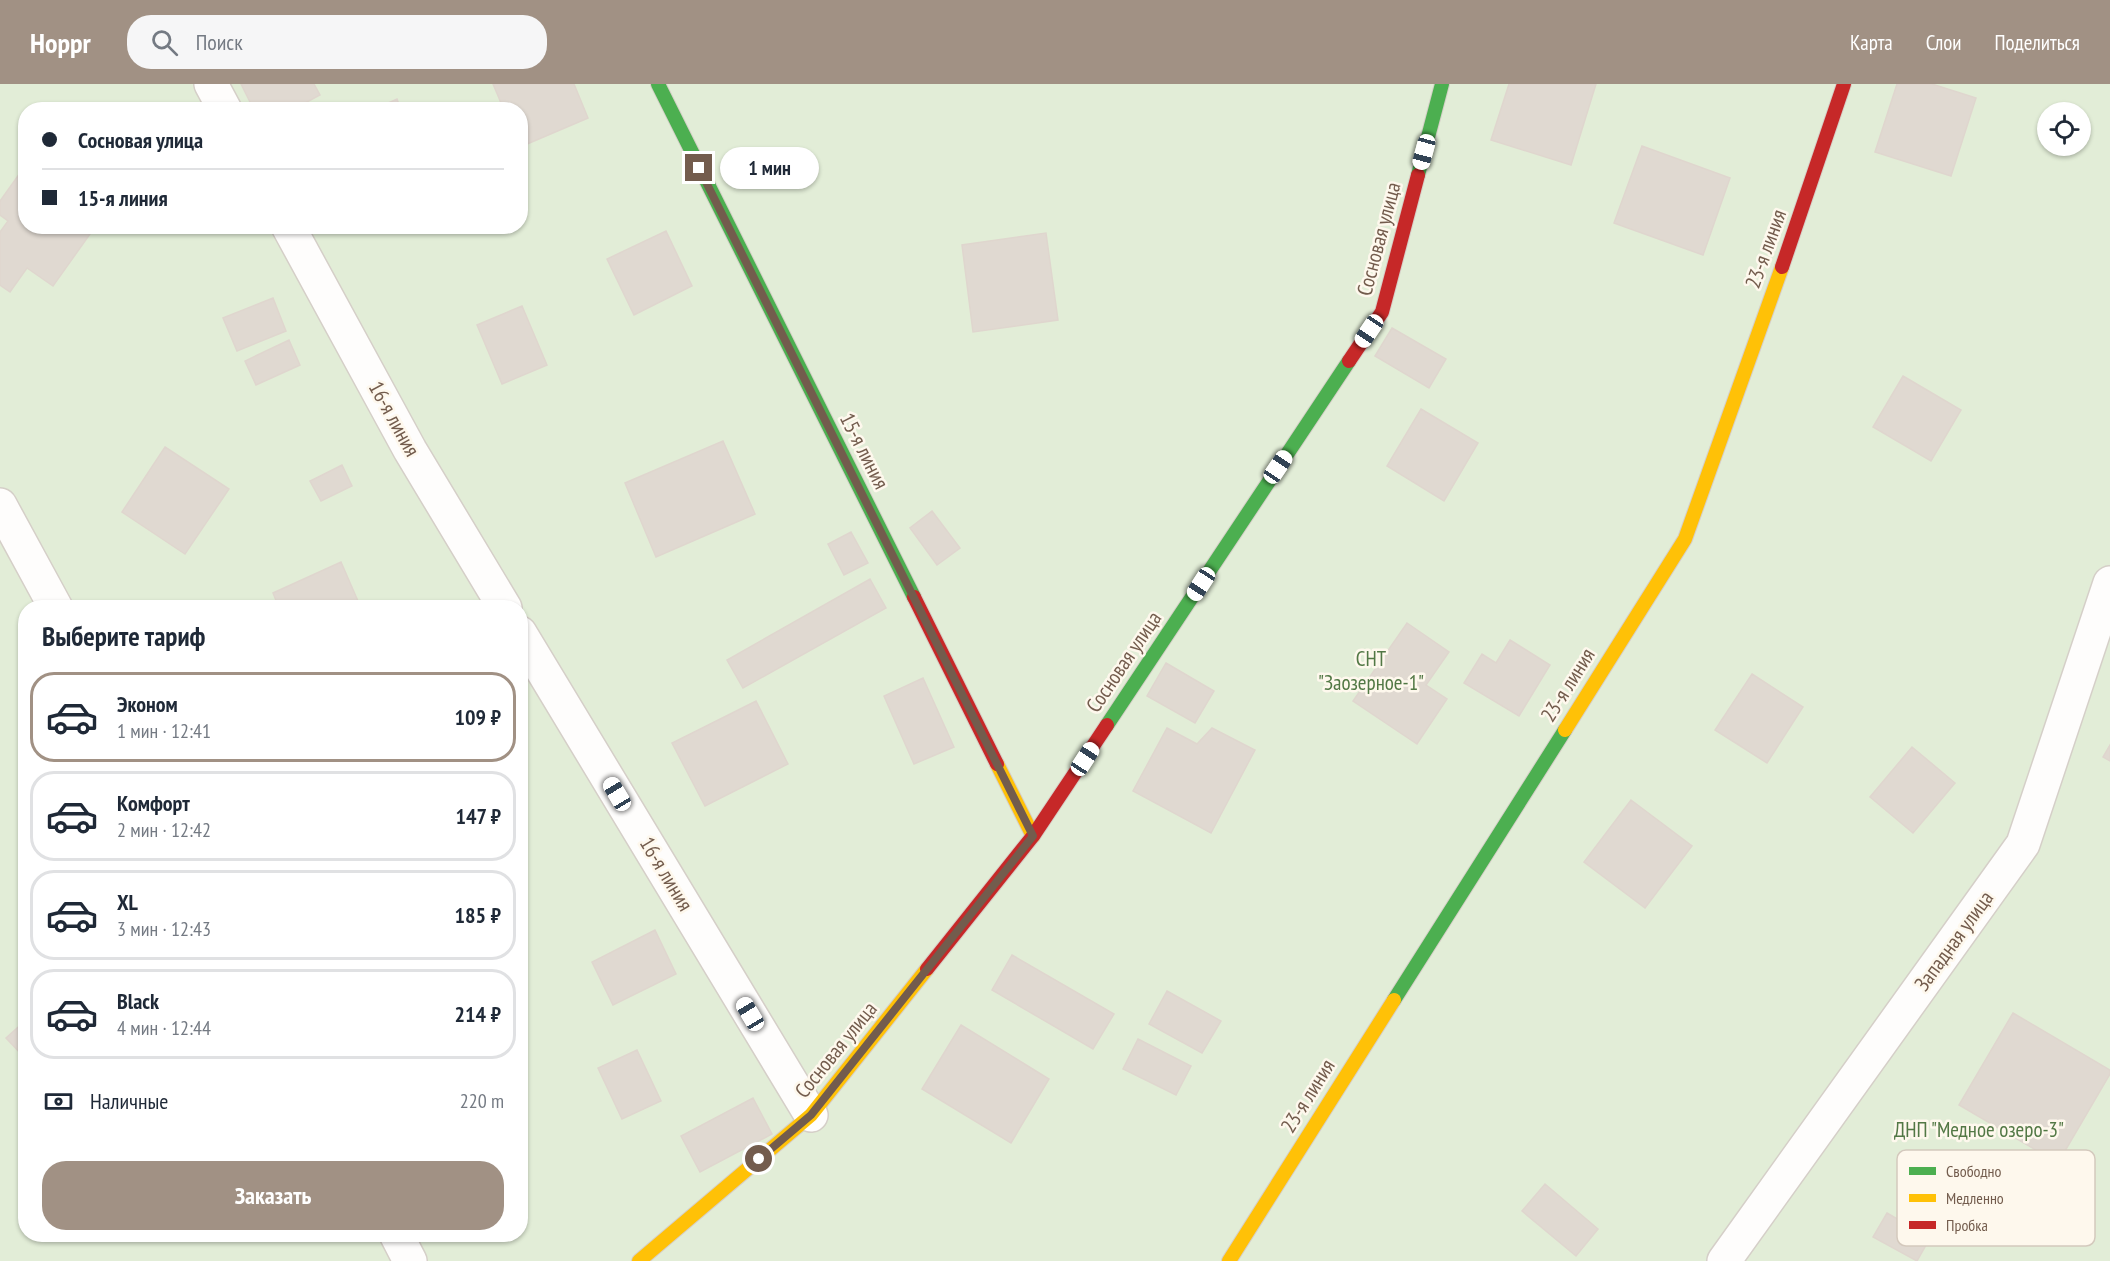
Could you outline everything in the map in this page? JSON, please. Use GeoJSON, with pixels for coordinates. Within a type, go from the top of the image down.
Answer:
{"type":"FeatureCollection","features":[{"type":"Feature","properties":{"kind":"street"},"geometry":{"type":"LineString","coordinates":[[211,84],[221,102]]}},
{"type":"Feature","properties":{"kind":"street","name":"15-я линия"},"geometry":{"type":"LineString","coordinates":[[658,84],[1033,836]]}},
{"type":"Feature","properties":{"kind":"street","name":"Сосновая улица"},"geometry":{"type":"LineString","coordinates":[[639,1261],[811,1115],[1033,836],[1382,312],[1442,84]]}},
{"type":"Feature","properties":{"kind":"street","name":"23-я линия"},"geometry":{"type":"LineString","coordinates":[[1229,1261],[1685,539],[1810,188],[1844,84]]}},
{"type":"Feature","properties":{"kind":"street","name":"16-я линия"},"geometry":{"type":"LineString","coordinates":[[292,234],[410,450],[500,600]]}},
{"type":"Feature","properties":{"kind":"street"},"geometry":{"type":"LineString","coordinates":[[0,505],[52,600]]}},
{"type":"Feature","properties":{"kind":"street","name":"Западная улица"},"geometry":{"type":"LineString","coordinates":[[1724,1261],[2023,844],[2110,583]]}},
{"type":"Feature","properties":{"kind":"street","name":"16-я линия"},"geometry":{"type":"LineString","coordinates":[[528,646],[811,1115]]}},
{"type":"Feature","properties":{"kind":"street"},"geometry":{"type":"LineString","coordinates":[[400,1242],[410,1261]]}},
{"type":"Feature","properties":{"kind":"green space","name":"СНТ \"Заозерное-1\""},"geometry":{"type":"Polygon","coordinates":[[[0,84],[2110,84],[2110,1261],[0,1261],[0,84]]]}},
{"type":"Feature","properties":{"kind":"building"},"geometry":{"type":"Polygon","coordinates":[[[241,84],[314,84],[320,95],[307,102],[250,102],[241,84]]]}},
{"type":"Feature","properties":{"kind":"building"},"geometry":{"type":"Polygon","coordinates":[[[493,84],[574,84],[588,118],[528,144],[528,102],[501,102],[493,84]]]}},
{"type":"Feature","properties":{"kind":"building"},"geometry":{"type":"Polygon","coordinates":[[[1509,84],[1596,84],[1571,165],[1491,140],[1509,84]]]}},
{"type":"Feature","properties":{"kind":"building"},"geometry":{"type":"Polygon","coordinates":[[[1897,84],[1932,84],[1976,98],[1951,176],[1875,152],[1897,84]]]}},
{"type":"Feature","properties":{"kind":"building"},"geometry":{"type":"Polygon","coordinates":[[[1642,146],[1730,178],[1703,255],[1614,223],[1642,146]]]}},
{"type":"Feature","properties":{"kind":"building"},"geometry":{"type":"Polygon","coordinates":[[[18,176],[18,234],[90,234],[53,286],[27,268],[10,292],[0,285],[0,232],[8,221],[0,215],[0,201],[18,176]]]}},
{"type":"Feature","properties":{"kind":"building"},"geometry":{"type":"Polygon","coordinates":[[[666,231],[692,286],[634,315],[607,259],[666,231]]]}},
{"type":"Feature","properties":{"kind":"building"},"geometry":{"type":"Polygon","coordinates":[[[1046,233],[1058,320],[973,332],[962,245],[1046,233]]]}},
{"type":"Feature","properties":{"kind":"building"},"geometry":{"type":"Polygon","coordinates":[[[273,298],[286,331],[237,351],[223,318],[273,298]]]}},
{"type":"Feature","properties":{"kind":"building"},"geometry":{"type":"Polygon","coordinates":[[[522,306],[547,365],[502,384],[477,325],[522,306]]]}},
{"type":"Feature","properties":{"kind":"building"},"geometry":{"type":"Polygon","coordinates":[[[1392,328],[1446,359],[1429,388],[1375,356],[1392,328]]]}},
{"type":"Feature","properties":{"kind":"building"},"geometry":{"type":"Polygon","coordinates":[[[289,340],[300,365],[256,385],[245,361],[289,340]]]}},
{"type":"Feature","properties":{"kind":"building"},"geometry":{"type":"Polygon","coordinates":[[[1903,376],[1961,410],[1931,461],[1873,427],[1903,376]]]}},
{"type":"Feature","properties":{"kind":"building"},"geometry":{"type":"Polygon","coordinates":[[[1421,409],[1478,443],[1444,501],[1387,466],[1421,409]]]}},
{"type":"Feature","properties":{"kind":"building"},"geometry":{"type":"Polygon","coordinates":[[[723,441],[755,514],[656,557],[625,483],[723,441]]]}},
{"type":"Feature","properties":{"kind":"building"},"geometry":{"type":"Polygon","coordinates":[[[165,447],[229,489],[185,554],[122,512],[165,447]]]}},
{"type":"Feature","properties":{"kind":"building"},"geometry":{"type":"Polygon","coordinates":[[[342,465],[352,486],[321,501],[310,481],[342,465]]]}},
{"type":"Feature","properties":{"kind":"building"},"geometry":{"type":"Polygon","coordinates":[[[932,511],[960,548],[937,565],[910,528],[932,511]]]}},
{"type":"Feature","properties":{"kind":"building"},"geometry":{"type":"Polygon","coordinates":[[[851,532],[868,563],[844,575],[828,544],[851,532]]]}},
{"type":"Feature","properties":{"kind":"building"},"geometry":{"type":"Polygon","coordinates":[[[341,562],[358,600],[276,600],[273,593],[341,562]]]}},
{"type":"Feature","properties":{"kind":"building"},"geometry":{"type":"Polygon","coordinates":[[[870,579],[886,608],[743,688],[727,660],[870,579]]]}},
{"type":"Feature","properties":{"kind":"building"},"geometry":{"type":"Polygon","coordinates":[[[1407,623],[1449,652],[1426,685],[1447,699],[1417,744],[1353,701],[1407,623]]]}},
{"type":"Feature","properties":{"kind":"building"},"geometry":{"type":"Polygon","coordinates":[[[1510,640],[1550,665],[1519,716],[1464,683],[1482,654],[1496,663],[1510,640]]]}},
{"type":"Feature","properties":{"kind":"building"},"geometry":{"type":"Polygon","coordinates":[[[1166,663],[1214,691],[1195,723],[1147,696],[1166,663]]]}},
{"type":"Feature","properties":{"kind":"building"},"geometry":{"type":"Polygon","coordinates":[[[1752,674],[1803,707],[1767,763],[1715,730],[1752,674]]]}},
{"type":"Feature","properties":{"kind":"building"},"geometry":{"type":"Polygon","coordinates":[[[923,678],[954,747],[914,764],[884,696],[923,678]]]}},
{"type":"Feature","properties":{"kind":"building"},"geometry":{"type":"Polygon","coordinates":[[[756,701],[788,764],[705,806],[672,743],[756,701]]]}},
{"type":"Feature","properties":{"kind":"building"},"geometry":{"type":"Polygon","coordinates":[[[1167,728],[1197,744],[1212,728],[1255,750],[1211,833],[1133,791],[1167,728]]]}},
{"type":"Feature","properties":{"kind":"building"},"geometry":{"type":"Polygon","coordinates":[[[2110,745],[2110,761],[2103,757],[2110,745]]]}},
{"type":"Feature","properties":{"kind":"building"},"geometry":{"type":"Polygon","coordinates":[[[1912,747],[1955,783],[1913,833],[1870,797],[1912,747]]]}},
{"type":"Feature","properties":{"kind":"building"},"geometry":{"type":"Polygon","coordinates":[[[1631,800],[1692,846],[1645,908],[1584,862],[1631,800]]]}},
{"type":"Feature","properties":{"kind":"building"},"geometry":{"type":"Polygon","coordinates":[[[655,930],[676,974],[613,1005],[592,962],[655,930]]]}},
{"type":"Feature","properties":{"kind":"building"},"geometry":{"type":"Polygon","coordinates":[[[1012,955],[1114,1014],[1093,1049],[992,990],[1012,955]]]}},
{"type":"Feature","properties":{"kind":"building"},"geometry":{"type":"Polygon","coordinates":[[[1167,991],[1221,1021],[1202,1053],[1149,1024],[1167,991]]]}},
{"type":"Feature","properties":{"kind":"building"},"geometry":{"type":"Polygon","coordinates":[[[2013,1013],[2110,1070],[2110,1074],[2066,1150],[2036,1150],[1959,1105],[2013,1013]]]}},
{"type":"Feature","properties":{"kind":"building"},"geometry":{"type":"Polygon","coordinates":[[[961,1025],[1049,1079],[1011,1143],[922,1089],[961,1025]]]}},
{"type":"Feature","properties":{"kind":"building"},"geometry":{"type":"Polygon","coordinates":[[[18,1027],[18,1051],[6,1038],[18,1027]]]}},
{"type":"Feature","properties":{"kind":"building"},"geometry":{"type":"Polygon","coordinates":[[[1138,1039],[1191,1066],[1176,1095],[1123,1069],[1138,1039]]]}},
{"type":"Feature","properties":{"kind":"building"},"geometry":{"type":"Polygon","coordinates":[[[637,1050],[661,1101],[622,1119],[598,1068],[637,1050]]]}},
{"type":"Feature","properties":{"kind":"building"},"geometry":{"type":"Polygon","coordinates":[[[753,1098],[772,1134],[700,1172],[681,1136],[753,1098]]]}},
{"type":"Feature","properties":{"kind":"building"},"geometry":{"type":"Polygon","coordinates":[[[1545,1184],[1598,1229],[1576,1256],[1522,1211],[1545,1184]]]}},
{"type":"Feature","properties":{"kind":"building"},"geometry":{"type":"Polygon","coordinates":[[[1887,1213],[1897,1219],[1897,1246],[1925,1246],[1917,1261],[1873,1237],[1887,1213]]]}},
{"type":"Feature","properties":{"kind":"traffic: fast"},"geometry":{"type":"LineString","coordinates":[[658,84],[914,597]]}},
{"type":"Feature","properties":{"kind":"traffic: fast"},"geometry":{"type":"LineString","coordinates":[[1418,175],[1442,84]]}},
{"type":"Feature","properties":{"kind":"traffic: fast"},"geometry":{"type":"LineString","coordinates":[[1107,725],[1349,361]]}},
{"type":"Feature","properties":{"kind":"traffic: fast"},"geometry":{"type":"LineString","coordinates":[[1394,1000],[1565,730]]}},
{"type":"Feature","properties":{"kind":"traffic: slow"},"geometry":{"type":"LineString","coordinates":[[1565,730],[1685,539],[1782,267]]}},
{"type":"Feature","properties":{"kind":"traffic: slow"},"geometry":{"type":"LineString","coordinates":[[997,764],[1033,836]]}},
{"type":"Feature","properties":{"kind":"traffic: slow"},"geometry":{"type":"LineString","coordinates":[[639,1261],[811,1115],[927,969]]}},
{"type":"Feature","properties":{"kind":"traffic: slow"},"geometry":{"type":"LineString","coordinates":[[1229,1261],[1394,1000]]}},
{"type":"Feature","properties":{"kind":"traffic: jam"},"geometry":{"type":"LineString","coordinates":[[1782,267],[1844,84]]}},
{"type":"Feature","properties":{"kind":"traffic: jam"},"geometry":{"type":"LineString","coordinates":[[1349,361],[1382,312],[1418,175]]}},
{"type":"Feature","properties":{"kind":"traffic: jam"},"geometry":{"type":"LineString","coordinates":[[914,597],[997,764]]}},
{"type":"Feature","properties":{"kind":"traffic: jam"},"geometry":{"type":"LineString","coordinates":[[927,969],[1033,836],[1107,725]]}},
{"type":"Feature","properties":{"kind":"route"},"geometry":{"type":"LineString","coordinates":[[699,168],[1033,836],[811,1115],[759,1159]]}},
{"type":"Feature","properties":{"kind":"park label","name":"ДНП \"Медное озеро-3\""},"geometry":{"type":"Point","coordinates":[1979,1130]}}]}
